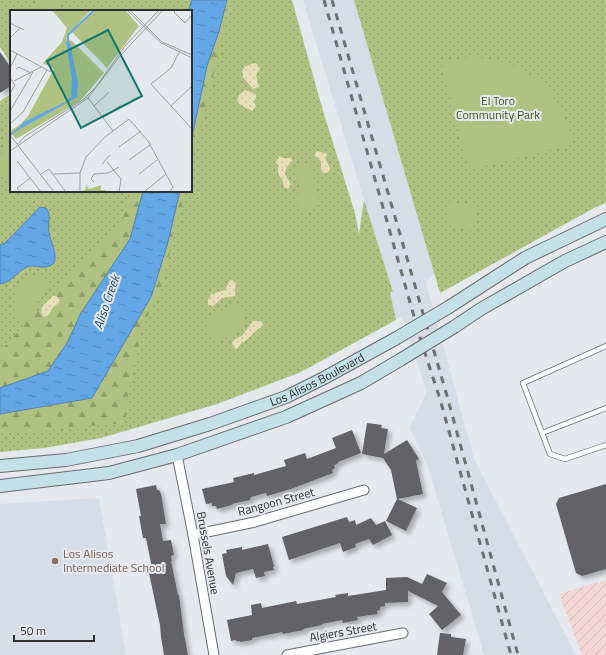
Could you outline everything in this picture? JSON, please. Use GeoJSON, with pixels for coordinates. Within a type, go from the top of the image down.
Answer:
{"type":"FeatureCollection","features":[{"type":"Feature","properties":{"kind":"main road","name":"Los Alisos Boulevard"},"geometry":{"type":"LineString","coordinates":[[0,466],[73,459],[138,446],[210,424],[286,397],[395,339],[449,307],[525,258],[606,220]]}},
{"type":"Feature","properties":{"kind":"main road","name":"Los Alisos Boulevard"},"geometry":{"type":"LineString","coordinates":[[0,486],[109,473],[177,455],[286,417],[361,382],[400,360],[481,309],[565,261],[606,242]]}},
{"type":"Feature","properties":{"kind":"street","name":"Brussels Avenue"},"geometry":{"type":"LineString","coordinates":[[177,455],[214,655]]}},
{"type":"Feature","properties":{"kind":"street","name":"Rangoon Street"},"geometry":{"type":"LineString","coordinates":[[193,535],[255,522],[364,490]]}},
{"type":"Feature","properties":{"kind":"street","name":"Algiers Street"},"geometry":{"type":"LineString","coordinates":[[287,655],[403,633]]}},
{"type":"Feature","properties":{"kind":"lane"},"geometry":{"type":"LineString","coordinates":[[606,346],[523,383],[550,454],[565,459],[606,445]]}},
{"type":"Feature","properties":{"kind":"lane"},"geometry":{"type":"LineString","coordinates":[[542,434],[606,408]]}},
{"type":"Feature","properties":{"kind":"shaded area"},"geometry":{"type":"Polygon","coordinates":[[[303,0],[354,0],[435,272],[426,282],[474,459],[576,655],[484,655],[429,470],[410,427],[427,392],[402,316],[396,320],[390,292],[393,292],[303,0]]]}},
{"type":"Feature","properties":{"kind":"shaded area","name":"Los Alisos Intermediate School"},"geometry":{"type":"Polygon","coordinates":[[[99,498],[126,655],[0,655],[0,504],[99,498]]]}},
{"type":"Feature","properties":{"kind":"shaded area"},"geometry":{"type":"Polygon","coordinates":[[[606,580],[606,655],[582,655],[559,594],[606,580]]]}},
{"type":"Feature","properties":{"kind":"green space"},"geometry":{"type":"Polygon","coordinates":[[[0,0],[292,0],[323,111],[355,213],[359,234],[364,200],[393,292],[390,292],[396,320],[301,372],[217,404],[101,438],[44,448],[0,452],[0,101],[10,95],[10,192],[192,192],[192,10],[10,10],[10,62],[0,47],[0,0]]]}},
{"type":"Feature","properties":{"kind":"green space"},"geometry":{"type":"Polygon","coordinates":[[[42,0],[64,0],[58,10],[36,10],[38,4],[42,0]]]}},
{"type":"Feature","properties":{"kind":"green space","name":"El Toro Community Park"},"geometry":{"type":"Polygon","coordinates":[[[354,0],[606,0],[606,203],[596,207],[440,293],[354,0]]]}},
{"type":"Feature","properties":{"kind":"green space"},"geometry":{"type":"Polygon","coordinates":[[[192,21],[225,28],[192,161],[192,21]]]}},
{"type":"Feature","properties":{"kind":"green space"},"geometry":{"type":"Polygon","coordinates":[[[470,57],[510,64],[525,71],[538,81],[550,92],[559,107],[574,144],[473,169],[467,164],[441,62],[470,57]]]}},
{"type":"Feature","properties":{"kind":"green space"},"geometry":{"type":"Polygon","coordinates":[[[10,131],[10,176],[4,176],[0,171],[0,168],[5,135],[10,131]]]}},
{"type":"Feature","properties":{"kind":"green space"},"geometry":{"type":"Polygon","coordinates":[[[301,162],[310,164],[312,167],[319,203],[318,206],[310,211],[301,209],[297,198],[299,187],[297,168],[301,162]]]}},
{"type":"Feature","properties":{"kind":"green space"},"geometry":{"type":"Polygon","coordinates":[[[129,192],[185,192],[160,292],[143,325],[128,394],[125,423],[0,434],[0,351],[122,222],[129,192]]]}},
{"type":"Feature","properties":{"kind":"green space"},"geometry":{"type":"Polygon","coordinates":[[[450,201],[477,207],[473,231],[446,225],[450,201]]]}},
{"type":"Feature","properties":{"kind":"green space"},"geometry":{"type":"Polygon","coordinates":[[[30,277],[39,277],[48,288],[35,308],[33,319],[30,321],[20,322],[14,313],[14,300],[20,284],[30,277]]]}},
{"type":"Feature","properties":{"kind":"green space"},"geometry":{"type":"Polygon","coordinates":[[[231,304],[239,306],[244,312],[245,322],[234,333],[226,338],[212,340],[206,331],[207,323],[220,311],[231,304]]]}},
{"type":"Feature","properties":{"kind":"sand"},"geometry":{"type":"Polygon","coordinates":[[[256,63],[260,68],[256,75],[259,87],[253,89],[243,77],[242,72],[244,67],[256,63]]]}},
{"type":"Feature","properties":{"kind":"sand"},"geometry":{"type":"Polygon","coordinates":[[[245,90],[256,94],[254,101],[256,106],[253,111],[237,102],[239,95],[245,90]]]}},
{"type":"Feature","properties":{"kind":"sand"},"geometry":{"type":"Polygon","coordinates":[[[317,151],[327,154],[326,160],[331,170],[326,173],[322,172],[321,161],[314,155],[317,151]]]}},
{"type":"Feature","properties":{"kind":"sand"},"geometry":{"type":"Polygon","coordinates":[[[279,156],[283,158],[291,158],[292,161],[285,171],[291,185],[288,189],[284,187],[283,181],[278,174],[278,165],[276,162],[279,156]]]}},
{"type":"Feature","properties":{"kind":"sand"},"geometry":{"type":"Polygon","coordinates":[[[230,280],[236,283],[235,296],[222,298],[213,306],[208,305],[208,300],[211,294],[225,290],[230,280]]]}},
{"type":"Feature","properties":{"kind":"sand"},"geometry":{"type":"Polygon","coordinates":[[[53,296],[56,296],[59,299],[59,303],[53,307],[49,315],[44,317],[41,314],[42,306],[53,296]]]}},
{"type":"Feature","properties":{"kind":"sand"},"geometry":{"type":"Polygon","coordinates":[[[253,321],[261,321],[263,326],[244,342],[242,342],[237,349],[234,348],[232,343],[234,340],[243,335],[253,321]]]}},
{"type":"Feature","properties":{"kind":"water"},"geometry":{"type":"Polygon","coordinates":[[[192,0],[227,0],[219,31],[207,66],[192,137],[192,10],[188,10],[192,0]]]}},
{"type":"Feature","properties":{"kind":"water","name":"Aliso Creek"},"geometry":{"type":"Polygon","coordinates":[[[143,192],[180,192],[167,246],[151,297],[92,398],[0,414],[0,388],[48,371],[67,343],[81,313],[130,239],[143,192]]]}},
{"type":"Feature","properties":{"kind":"water"},"geometry":{"type":"Polygon","coordinates":[[[40,207],[46,208],[49,213],[49,232],[55,255],[54,263],[47,267],[27,267],[8,281],[0,284],[0,245],[5,243],[40,207]]]}},
{"type":"Feature","properties":{"kind":"building"},"geometry":{"type":"Polygon","coordinates":[[[0,52],[10,67],[10,87],[0,93],[0,52]]]}},
{"type":"Feature","properties":{"kind":"building"},"geometry":{"type":"Polygon","coordinates":[[[367,423],[382,425],[381,428],[388,429],[384,454],[407,440],[419,459],[416,461],[423,494],[398,499],[417,508],[406,531],[386,521],[397,499],[391,470],[383,458],[362,454],[367,423]]]}},
{"type":"Feature","properties":{"kind":"building"},"geometry":{"type":"Polygon","coordinates":[[[352,430],[361,453],[338,462],[339,463],[334,465],[335,468],[332,470],[333,473],[291,489],[267,496],[266,493],[251,497],[250,500],[217,509],[216,506],[212,506],[212,503],[206,504],[202,489],[234,482],[233,478],[254,473],[254,475],[286,466],[284,460],[305,453],[307,459],[336,448],[332,438],[352,430]]]}},
{"type":"Feature","properties":{"kind":"building"},"geometry":{"type":"Polygon","coordinates":[[[606,484],[606,569],[582,576],[576,573],[556,504],[559,498],[606,484]]]}},
{"type":"Feature","properties":{"kind":"building"},"geometry":{"type":"Polygon","coordinates":[[[156,485],[157,490],[159,490],[161,494],[166,524],[160,524],[163,541],[171,540],[174,555],[171,556],[171,561],[179,595],[188,655],[164,655],[160,625],[149,573],[153,573],[146,538],[143,538],[136,489],[156,485]]]}},
{"type":"Feature","properties":{"kind":"building"},"geometry":{"type":"Polygon","coordinates":[[[347,517],[349,522],[355,520],[356,525],[371,518],[376,525],[385,521],[392,535],[373,545],[369,539],[355,544],[356,547],[343,552],[340,543],[289,560],[282,537],[347,517]]]}},
{"type":"Feature","properties":{"kind":"building"},"geometry":{"type":"Polygon","coordinates":[[[268,544],[274,570],[264,572],[265,576],[256,578],[253,569],[236,573],[233,585],[226,576],[222,554],[227,553],[226,550],[242,547],[242,550],[268,544]]]}},
{"type":"Feature","properties":{"kind":"building"},"geometry":{"type":"Polygon","coordinates":[[[427,574],[447,583],[442,592],[461,615],[442,630],[429,614],[438,606],[408,591],[408,602],[385,603],[385,606],[380,607],[380,610],[377,611],[378,614],[357,617],[358,620],[343,623],[342,620],[303,629],[304,630],[283,634],[282,632],[252,638],[252,640],[240,642],[236,640],[231,641],[227,620],[252,615],[251,605],[261,603],[262,608],[296,601],[297,604],[336,597],[335,595],[348,593],[348,596],[386,590],[386,578],[407,577],[422,584],[427,574]]]}},
{"type":"Feature","properties":{"kind":"building"},"geometry":{"type":"Polygon","coordinates":[[[440,633],[451,634],[451,637],[466,639],[463,655],[437,655],[440,633]]]}},
{"type":"Feature","properties":{"kind":"railway"},"geometry":{"type":"LineString","coordinates":[[324,0],[421,341],[440,399],[511,655]]}},
{"type":"Feature","properties":{"kind":"railway"},"geometry":{"type":"LineString","coordinates":[[332,0],[447,396],[518,655]]}},
{"type":"Feature","properties":{"kind":"place","name":"Los Alisos Intermediate School"},"geometry":{"type":"Point","coordinates":[55,561]}}]}
